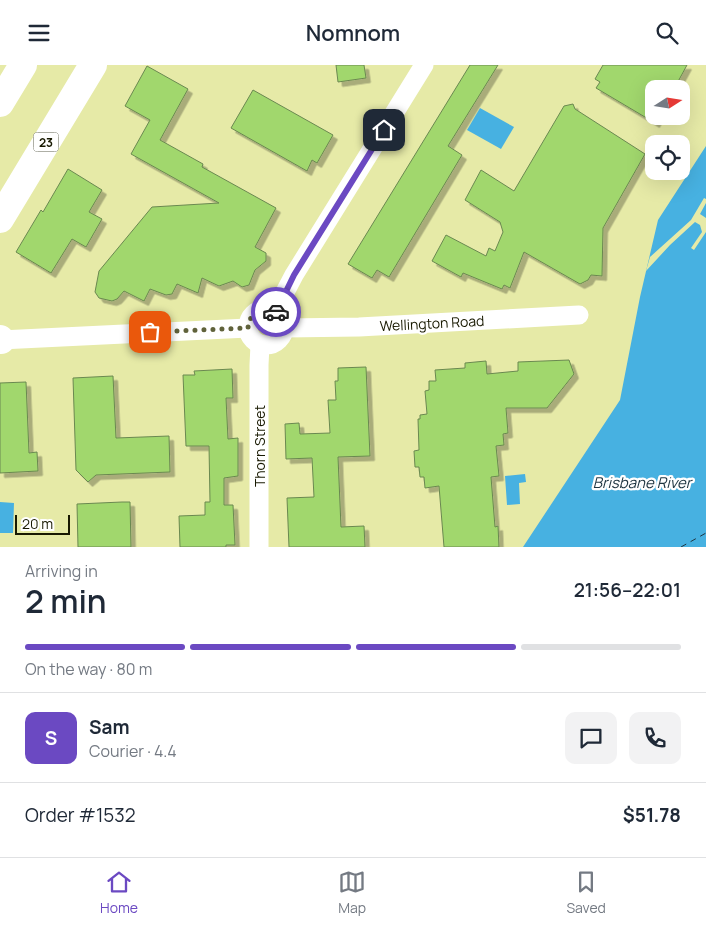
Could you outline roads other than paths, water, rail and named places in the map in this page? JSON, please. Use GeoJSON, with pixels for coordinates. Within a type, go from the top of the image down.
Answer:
{"type":"FeatureCollection","features":[{"type":"Feature","properties":{"kind":"main road"},"geometry":{"type":"LineString","coordinates":[[0,103],[23,65]]}},
{"type":"Feature","properties":{"kind":"main road","name":"23"},"geometry":{"type":"LineString","coordinates":[[0,219],[93,65]]}},
{"type":"Feature","properties":{"kind":"street"},"geometry":{"type":"LineString","coordinates":[[281,320],[271,309],[260,310],[252,316],[249,322],[248,328],[252,339],[260,345],[270,345],[276,343],[282,337],[282,296],[424,65]]}},
{"type":"Feature","properties":{"kind":"street","name":"Wellington Road"},"geometry":{"type":"LineString","coordinates":[[281,320],[359,327],[579,315]]}},
{"type":"Feature","properties":{"kind":"street"},"geometry":{"type":"LineString","coordinates":[[0,340],[248,328]]}},
{"type":"Feature","properties":{"kind":"street","name":"Thorn Street"},"geometry":{"type":"LineString","coordinates":[[258,547],[260,345]]}},
{"type":"Feature","properties":{"kind":"water"},"geometry":{"type":"Polygon","coordinates":[[[480,108],[514,127],[501,149],[467,130],[480,108]]]}},
{"type":"Feature","properties":{"kind":"water","name":"Brisbane River"},"geometry":{"type":"Polygon","coordinates":[[[706,146],[706,547],[523,547],[620,400],[640,297],[658,220],[684,180],[690,180],[690,171],[706,146]]]}},
{"type":"Feature","properties":{"kind":"water"},"geometry":{"type":"Polygon","coordinates":[[[525,474],[526,482],[519,483],[520,504],[507,505],[505,476],[525,474]]]}},
{"type":"Feature","properties":{"kind":"water"},"geometry":{"type":"Polygon","coordinates":[[[0,502],[14,503],[13,533],[0,533],[0,502]]]}}]}
